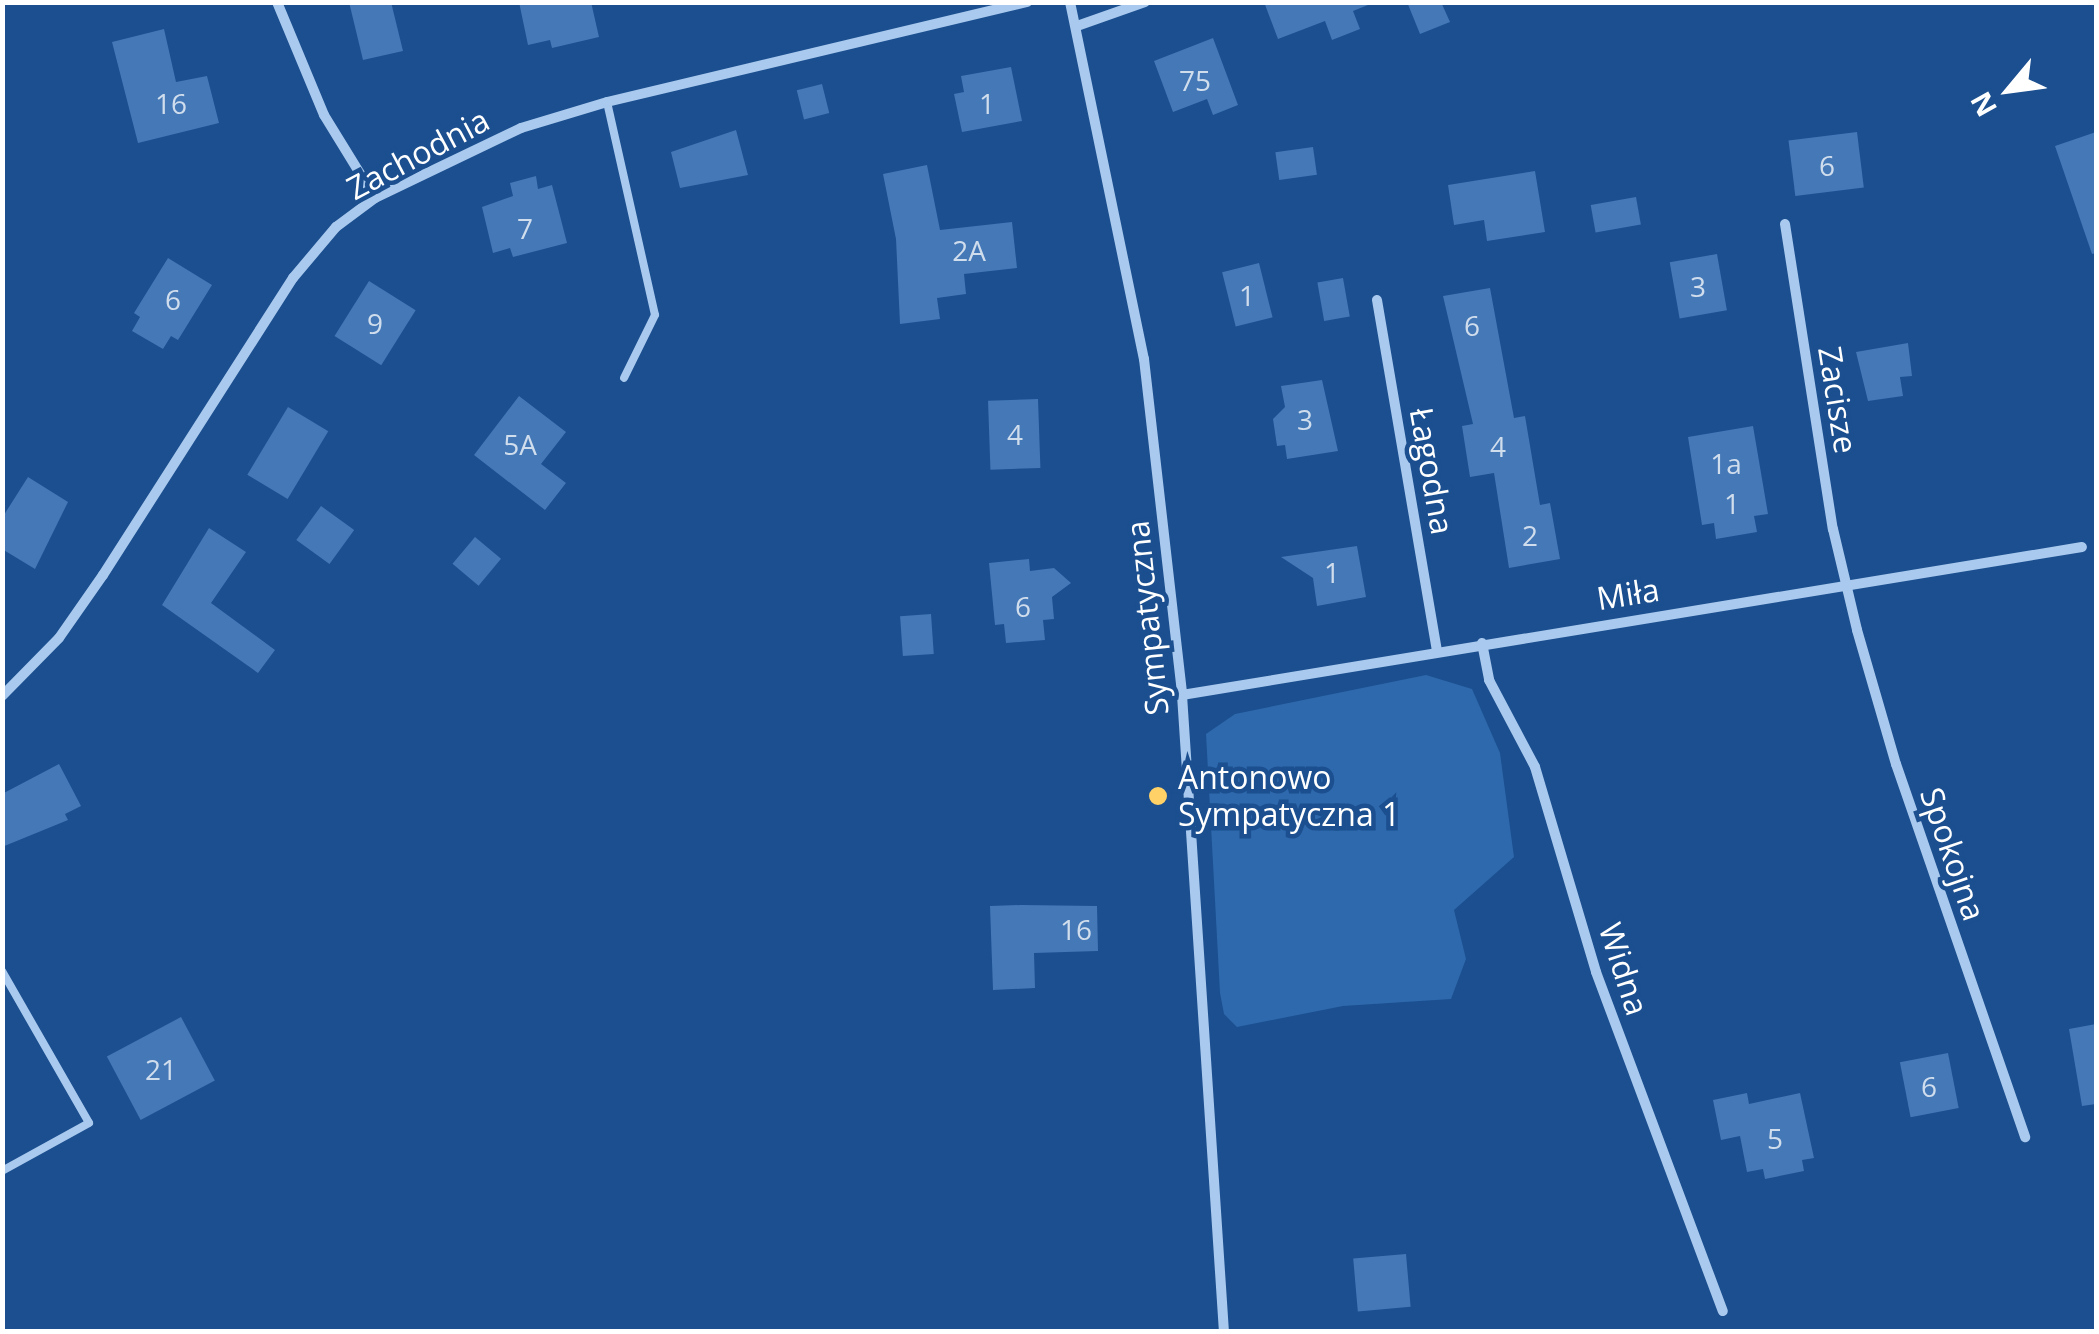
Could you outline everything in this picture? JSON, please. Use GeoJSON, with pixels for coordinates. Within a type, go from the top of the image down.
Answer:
{"type":"FeatureCollection","features":[{"type":"Feature","properties":{"kind":"street"},"geometry":{"type":"LineString","coordinates":[[278,2],[324,115],[375,198]]}},
{"type":"Feature","properties":{"kind":"street","name":"Zachodnia"},"geometry":{"type":"LineString","coordinates":[[2,696],[59,638],[103,575],[292,278],[336,227],[375,198],[521,128],[607,102],[1027,2]]}},
{"type":"Feature","properties":{"kind":"street","name":"Sympatyczna"},"geometry":{"type":"LineString","coordinates":[[1070,2],[1144,359],[1182,695],[1224,1332]]}},
{"type":"Feature","properties":{"kind":"street"},"geometry":{"type":"LineString","coordinates":[[1077,26],[1144,2]]}},
{"type":"Feature","properties":{"kind":"street","name":"Zacisze"},"geometry":{"type":"LineString","coordinates":[[1785,224],[1833,528],[1848,583]]}},
{"type":"Feature","properties":{"kind":"street","name":"Łagodna"},"geometry":{"type":"LineString","coordinates":[[1378,300],[1437,651]]}},
{"type":"Feature","properties":{"kind":"street","name":"Miła"},"geometry":{"type":"LineString","coordinates":[[1182,695],[2082,547]]}},
{"type":"Feature","properties":{"kind":"street","name":"Spokojna"},"geometry":{"type":"LineString","coordinates":[[1848,583],[1896,764],[2025,1137]]}},
{"type":"Feature","properties":{"kind":"street","name":"Widna"},"geometry":{"type":"LineString","coordinates":[[1482,643],[1489,680],[1535,767],[1596,972],[1723,1311]]}},
{"type":"Feature","properties":{"kind":"lane"},"geometry":{"type":"LineString","coordinates":[[607,102],[655,315],[624,378]]}},
{"type":"Feature","properties":{"kind":"lane"},"geometry":{"type":"LineString","coordinates":[[2,971],[89,1123],[2,1171]]}},
{"type":"Feature","properties":{"kind":"shaded area"},"geometry":{"type":"Polygon","coordinates":[[[1426,675],[1472,689],[1500,753],[1514,857],[1454,910],[1466,959],[1451,999],[1343,1006],[1237,1027],[1224,1014],[1220,993],[1206,734],[1235,714],[1426,675]]]}},
{"type":"Feature","properties":{"kind":"building"},"geometry":{"type":"Polygon","coordinates":[[[349,2],[391,2],[403,51],[363,60],[349,2]]]}},
{"type":"Feature","properties":{"kind":"building"},"geometry":{"type":"Polygon","coordinates":[[[519,2],[591,2],[599,37],[552,48],[550,40],[528,45],[519,2]]]}},
{"type":"Feature","properties":{"kind":"building"},"geometry":{"type":"Polygon","coordinates":[[[1264,2],[1368,5],[1353,11],[1360,29],[1332,40],[1325,21],[1278,39],[1264,2]]]}},
{"type":"Feature","properties":{"kind":"building"},"geometry":{"type":"Polygon","coordinates":[[[1407,2],[1441,2],[1450,22],[1420,34],[1407,2]]]}},
{"type":"Feature","properties":{"kind":"building"},"geometry":{"type":"Polygon","coordinates":[[[164,29],[176,82],[207,76],[219,123],[138,143],[112,42],[164,29]]]}},
{"type":"Feature","properties":{"kind":"building"},"geometry":{"type":"Polygon","coordinates":[[[1213,38],[1238,105],[1213,115],[1207,99],[1173,112],[1154,61],[1213,38]]]}},
{"type":"Feature","properties":{"kind":"building"},"geometry":{"type":"Polygon","coordinates":[[[1011,67],[1022,121],[962,132],[954,94],[964,92],[961,76],[1011,67]]]}},
{"type":"Feature","properties":{"kind":"building"},"geometry":{"type":"Polygon","coordinates":[[[822,84],[829,113],[804,119],[797,90],[822,84]]]}},
{"type":"Feature","properties":{"kind":"building"},"geometry":{"type":"Polygon","coordinates":[[[736,130],[748,175],[680,188],[671,152],[736,130]]]}},
{"type":"Feature","properties":{"kind":"building"},"geometry":{"type":"Polygon","coordinates":[[[1857,132],[1864,188],[1795,196],[1789,140],[1857,132]]]}},
{"type":"Feature","properties":{"kind":"building"},"geometry":{"type":"Polygon","coordinates":[[[2096,132],[2096,253],[2092,254],[2055,146],[2096,132]]]}},
{"type":"Feature","properties":{"kind":"building"},"geometry":{"type":"Polygon","coordinates":[[[1313,147],[1317,175],[1279,180],[1275,152],[1313,147]]]}},
{"type":"Feature","properties":{"kind":"building"},"geometry":{"type":"Polygon","coordinates":[[[927,165],[940,230],[1012,222],[1017,268],[964,274],[966,294],[937,298],[940,319],[900,324],[896,239],[883,174],[927,165]]]}},
{"type":"Feature","properties":{"kind":"building"},"geometry":{"type":"Polygon","coordinates":[[[1535,171],[1545,232],[1487,241],[1484,220],[1454,225],[1448,185],[1535,171]]]}},
{"type":"Feature","properties":{"kind":"building"},"geometry":{"type":"Polygon","coordinates":[[[536,176],[538,189],[552,185],[567,243],[513,257],[510,248],[493,253],[482,207],[513,196],[510,183],[536,176]]]}},
{"type":"Feature","properties":{"kind":"building"},"geometry":{"type":"Polygon","coordinates":[[[1636,197],[1641,225],[1596,233],[1591,205],[1636,197]]]}},
{"type":"Feature","properties":{"kind":"building"},"geometry":{"type":"Polygon","coordinates":[[[1717,254],[1727,310],[1680,318],[1670,262],[1717,254]]]}},
{"type":"Feature","properties":{"kind":"building"},"geometry":{"type":"Polygon","coordinates":[[[168,258],[212,285],[178,340],[171,336],[163,349],[132,331],[140,317],[134,313],[168,258]]]}},
{"type":"Feature","properties":{"kind":"building"},"geometry":{"type":"Polygon","coordinates":[[[1259,263],[1273,317],[1236,327],[1222,272],[1259,263]]]}},
{"type":"Feature","properties":{"kind":"building"},"geometry":{"type":"Polygon","coordinates":[[[1343,278],[1350,316],[1324,321],[1317,283],[1343,278]]]}},
{"type":"Feature","properties":{"kind":"building"},"geometry":{"type":"Polygon","coordinates":[[[369,281],[416,310],[381,365],[335,336],[369,281]]]}},
{"type":"Feature","properties":{"kind":"building"},"geometry":{"type":"Polygon","coordinates":[[[1490,288],[1514,418],[1525,416],[1540,505],[1550,503],[1560,559],[1509,568],[1494,473],[1470,477],[1462,426],[1473,424],[1443,296],[1490,288]]]}},
{"type":"Feature","properties":{"kind":"building"},"geometry":{"type":"Polygon","coordinates":[[[1908,343],[1912,376],[1900,377],[1903,396],[1868,401],[1856,352],[1908,343]]]}},
{"type":"Feature","properties":{"kind":"building"},"geometry":{"type":"Polygon","coordinates":[[[1322,380],[1338,451],[1287,459],[1285,445],[1277,446],[1273,419],[1285,407],[1281,386],[1322,380]]]}},
{"type":"Feature","properties":{"kind":"building"},"geometry":{"type":"Polygon","coordinates":[[[519,396],[566,432],[541,464],[566,483],[545,510],[474,455],[519,396]]]}},
{"type":"Feature","properties":{"kind":"building"},"geometry":{"type":"Polygon","coordinates":[[[1038,399],[1040,468],[990,470],[988,401],[1038,399]]]}},
{"type":"Feature","properties":{"kind":"building"},"geometry":{"type":"Polygon","coordinates":[[[288,407],[328,431],[288,499],[247,475],[288,407]]]}},
{"type":"Feature","properties":{"kind":"building"},"geometry":{"type":"Polygon","coordinates":[[[1753,426],[1768,514],[1754,516],[1757,532],[1716,539],[1714,523],[1702,525],[1688,437],[1753,426]]]}},
{"type":"Feature","properties":{"kind":"building"},"geometry":{"type":"Polygon","coordinates":[[[28,477],[68,502],[35,569],[2,549],[2,518],[28,477]]]}},
{"type":"Feature","properties":{"kind":"building"},"geometry":{"type":"Polygon","coordinates":[[[321,506],[354,530],[329,564],[296,540],[321,506]]]}},
{"type":"Feature","properties":{"kind":"building"},"geometry":{"type":"Polygon","coordinates":[[[209,528],[246,552],[211,603],[275,650],[258,673],[162,605],[209,528]]]}},
{"type":"Feature","properties":{"kind":"building"},"geometry":{"type":"Polygon","coordinates":[[[475,537],[501,559],[479,586],[453,564],[475,537]]]}},
{"type":"Feature","properties":{"kind":"building"},"geometry":{"type":"Polygon","coordinates":[[[1357,546],[1366,597],[1317,606],[1313,578],[1281,557],[1357,546]]]}},
{"type":"Feature","properties":{"kind":"building"},"geometry":{"type":"Polygon","coordinates":[[[1029,559],[1030,571],[1054,568],[1071,583],[1052,597],[1054,619],[1043,620],[1045,640],[1006,643],[1004,624],[995,625],[989,563],[1029,559]]]}},
{"type":"Feature","properties":{"kind":"building"},"geometry":{"type":"Polygon","coordinates":[[[931,614],[934,654],[903,656],[900,616],[931,614]]]}},
{"type":"Feature","properties":{"kind":"building"},"geometry":{"type":"Polygon","coordinates":[[[59,764],[81,806],[65,814],[68,820],[2,847],[2,794],[59,764]]]}},
{"type":"Feature","properties":{"kind":"building"},"geometry":{"type":"Polygon","coordinates":[[[990,906],[1097,906],[1098,951],[1034,953],[1035,988],[993,990],[990,906]]]}},
{"type":"Feature","properties":{"kind":"building"},"geometry":{"type":"Polygon","coordinates":[[[181,1017],[215,1081],[141,1120],[107,1056],[181,1017]]]}},
{"type":"Feature","properties":{"kind":"building"},"geometry":{"type":"Polygon","coordinates":[[[2096,1024],[2096,1104],[2082,1106],[2069,1029],[2096,1024]]]}},
{"type":"Feature","properties":{"kind":"building"},"geometry":{"type":"Polygon","coordinates":[[[1948,1053],[1959,1108],[1911,1117],[1900,1062],[1948,1053]]]}},
{"type":"Feature","properties":{"kind":"building"},"geometry":{"type":"Polygon","coordinates":[[[1747,1093],[1749,1104],[1800,1093],[1814,1158],[1802,1160],[1804,1171],[1765,1179],[1763,1169],[1747,1172],[1740,1136],[1721,1140],[1713,1100],[1747,1093]]]}},
{"type":"Feature","properties":{"kind":"building"},"geometry":{"type":"Polygon","coordinates":[[[1406,1254],[1411,1307],[1358,1311],[1353,1259],[1406,1254]]]}},
{"type":"Feature","properties":{"kind":"place","name":"Antonowo Sympatyczna 1"},"geometry":{"type":"Point","coordinates":[1158,796]}}]}
